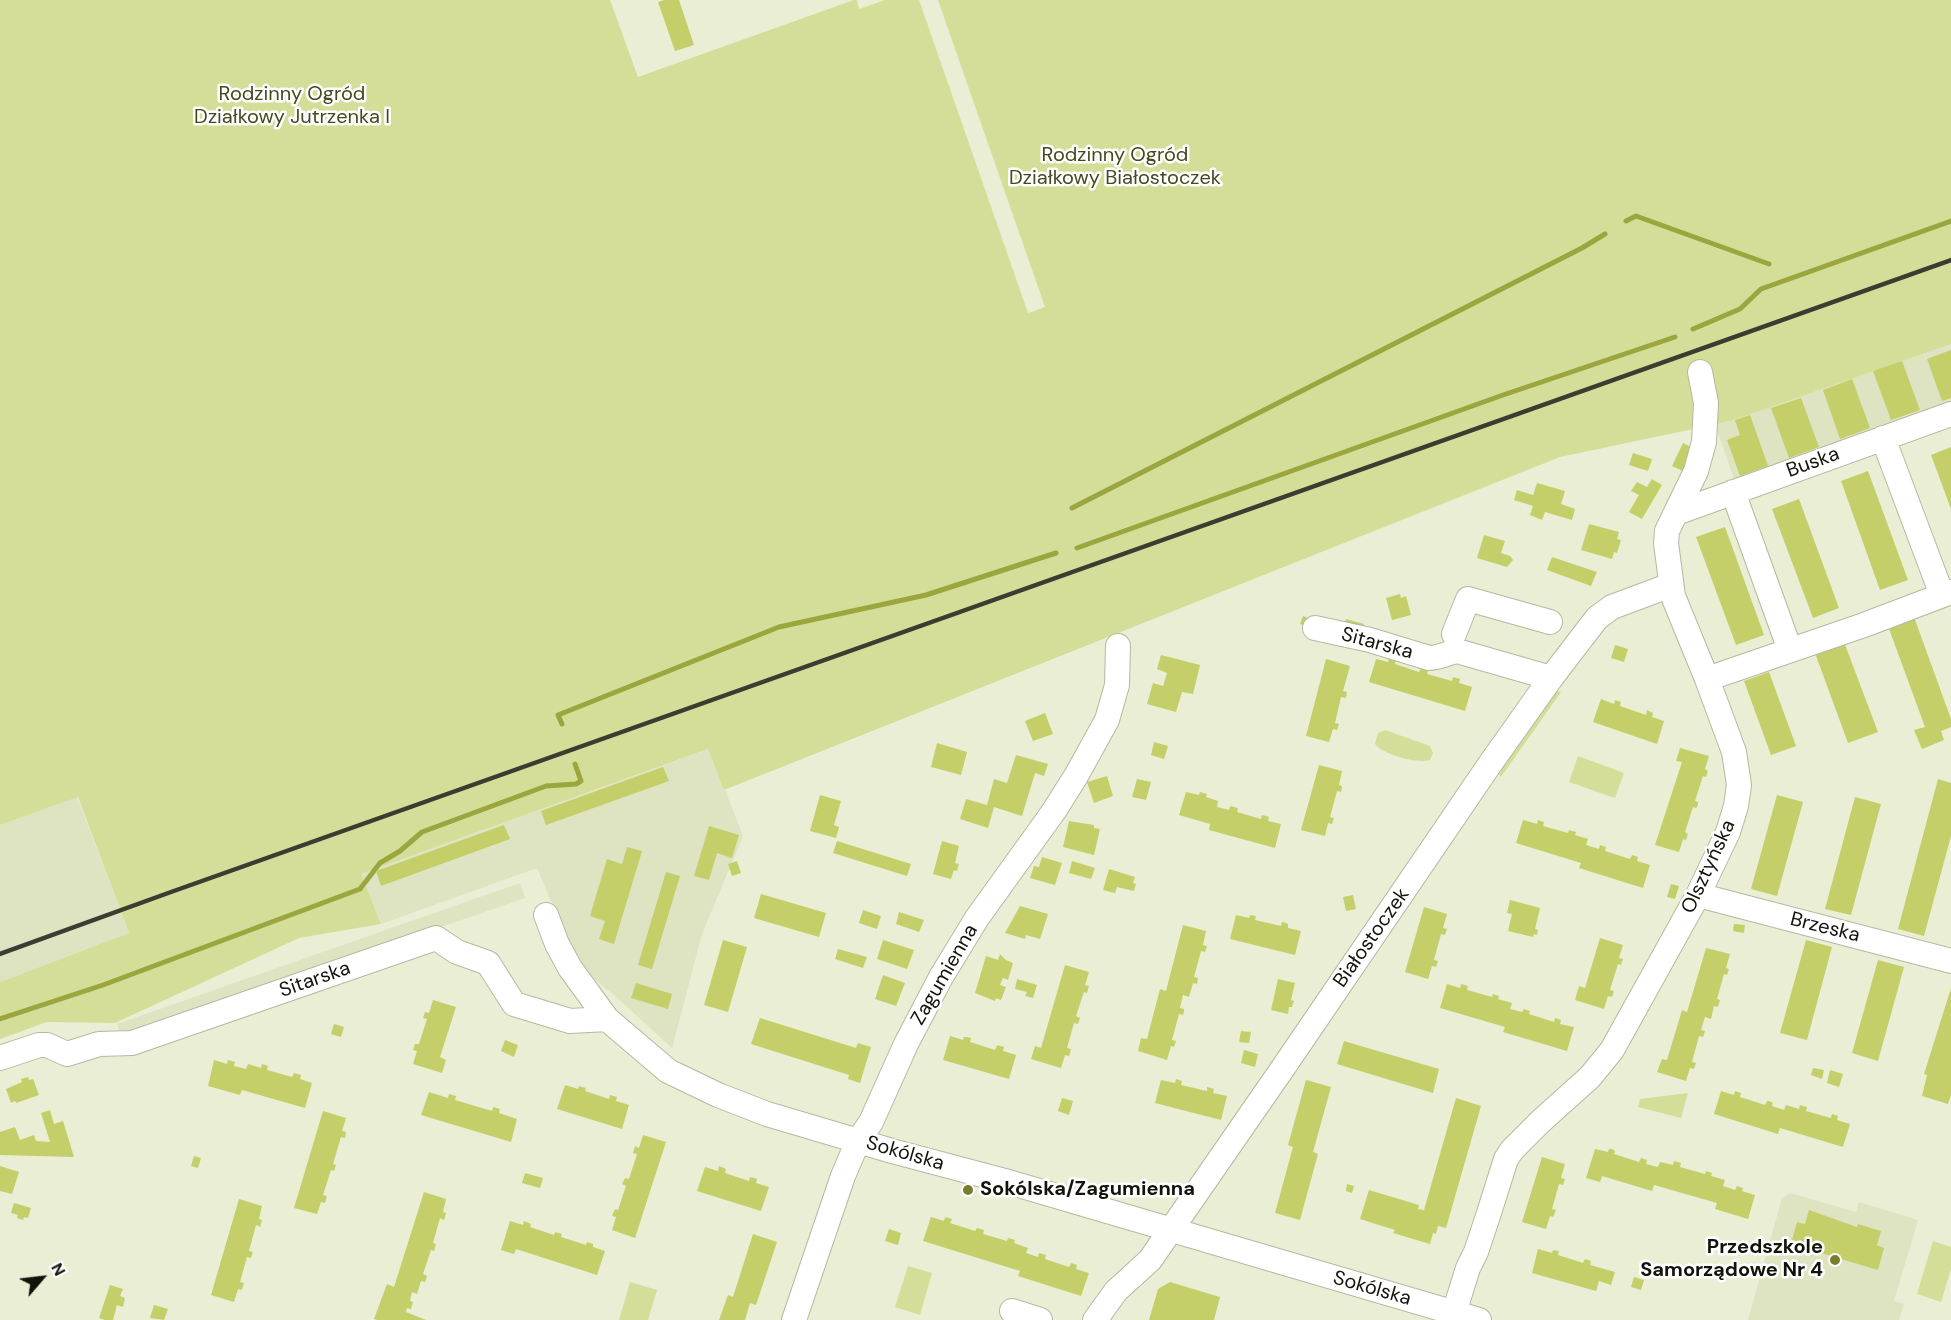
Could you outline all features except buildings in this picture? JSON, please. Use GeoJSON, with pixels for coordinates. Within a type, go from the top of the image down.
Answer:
{"type":"FeatureCollection","features":[{"type":"Feature","properties":{"kind":"street","name":"Olsztyńska"},"geometry":{"type":"LineString","coordinates":[[1454,1313],[1468,1268],[1490,1213],[1506,1159],[1518,1143],[1590,1077],[1608,1055],[1698,895],[1731,825],[1736,806],[1739,785],[1731,743],[1673,596],[1666,537],[1696,471],[1706,432],[1706,403],[1700,372]]}},
{"type":"Feature","properties":{"kind":"street","name":"Buska"},"geometry":{"type":"LineString","coordinates":[[1676,513],[1951,414]]}},
{"type":"Feature","properties":{"kind":"street"},"geometry":{"type":"LineString","coordinates":[[1707,680],[1947,593],[1883,438]]}},
{"type":"Feature","properties":{"kind":"street"},"geometry":{"type":"LineString","coordinates":[[1733,492],[1790,650]]}},
{"type":"Feature","properties":{"kind":"street","name":"Białostoczek"},"geometry":{"type":"LineString","coordinates":[[1095,1320],[1116,1291],[1150,1260],[1551,678],[1602,613],[1671,585]]}},
{"type":"Feature","properties":{"kind":"street"},"geometry":{"type":"LineString","coordinates":[[1447,648],[1468,599],[1550,622]]}},
{"type":"Feature","properties":{"kind":"street","name":"Sitarska"},"geometry":{"type":"LineString","coordinates":[[1316,628],[1370,640],[1429,658],[1447,648]]}},
{"type":"Feature","properties":{"kind":"street","name":"Zagumienna"},"geometry":{"type":"LineString","coordinates":[[794,1320],[843,1176],[858,1141],[868,1128],[906,1044],[941,977],[977,918],[1054,811],[1107,720],[1117,685],[1118,646]]}},
{"type":"Feature","properties":{"kind":"street"},"geometry":{"type":"LineString","coordinates":[[1447,648],[1551,678]]}},
{"type":"Feature","properties":{"kind":"street"},"geometry":{"type":"LineString","coordinates":[[1447,648],[1512,650]]}},
{"type":"Feature","properties":{"kind":"street","name":"Brzeska"},"geometry":{"type":"LineString","coordinates":[[1698,895],[1951,961]]}},
{"type":"Feature","properties":{"kind":"street","name":"Sokólska"},"geometry":{"type":"LineString","coordinates":[[546,915],[557,944],[570,968],[607,1018],[668,1071],[717,1095],[767,1114],[858,1141],[1005,1181],[1479,1320]]}},
{"type":"Feature","properties":{"kind":"street","name":"Sitarska"},"geometry":{"type":"LineString","coordinates":[[0,1058],[39,1045],[47,1045],[67,1054],[99,1044],[132,1043],[436,938],[457,952],[488,963],[514,1004],[570,1021],[607,1018]]}},
{"type":"Feature","properties":{"kind":"street"},"geometry":{"type":"LineString","coordinates":[[1011,1311],[1040,1320]]}},
{"type":"Feature","properties":{"kind":"shaded area"},"geometry":{"type":"Polygon","coordinates":[[[1951,344],[1951,409],[1737,487],[1715,425],[1951,344]]]}},
{"type":"Feature","properties":{"kind":"shaded area"},"geometry":{"type":"Polygon","coordinates":[[[709,749],[743,836],[702,934],[672,1048],[593,978],[568,941],[537,868],[381,924],[361,874],[709,749]]]}},
{"type":"Feature","properties":{"kind":"shaded area"},"geometry":{"type":"Polygon","coordinates":[[[77,797],[129,933],[0,982],[0,825],[77,797]]]}},
{"type":"Feature","properties":{"kind":"shaded area"},"geometry":{"type":"Polygon","coordinates":[[[520,883],[525,898],[122,1037],[117,1024],[520,883]]]}},
{"type":"Feature","properties":{"kind":"shaded area","name":"Przedszkole Samorządowe Nr 4"},"geometry":{"type":"Polygon","coordinates":[[[1790,1193],[1856,1212],[1859,1202],[1918,1220],[1894,1301],[1904,1304],[1899,1320],[1748,1320],[1782,1198],[1790,1193]]]}},
{"type":"Feature","properties":{"kind":"green space"},"geometry":{"type":"Polygon","coordinates":[[[0,0],[610,0],[638,77],[854,0],[857,0],[859,9],[885,0],[919,0],[1028,313],[1045,307],[938,0],[1951,0],[1951,344],[1731,421],[1560,457],[724,790],[708,749],[361,874],[381,924],[299,938],[115,1023],[47,1022],[0,1039],[0,982],[129,933],[78,797],[0,825],[0,0]]]}},
{"type":"Feature","properties":{"kind":"green space"},"geometry":{"type":"Polygon","coordinates":[[[1552,689],[1561,692],[1501,777],[1496,771],[1552,689]]]}},
{"type":"Feature","properties":{"kind":"green space"},"geometry":{"type":"Polygon","coordinates":[[[1385,730],[1430,746],[1433,753],[1430,760],[1409,760],[1379,748],[1375,744],[1378,733],[1385,730]]]}},
{"type":"Feature","properties":{"kind":"green space"},"geometry":{"type":"Polygon","coordinates":[[[1578,756],[1624,773],[1615,798],[1569,782],[1578,756]]]}},
{"type":"Feature","properties":{"kind":"green space"},"geometry":{"type":"Polygon","coordinates":[[[1688,1093],[1681,1118],[1638,1107],[1640,1099],[1688,1093]]]}},
{"type":"Feature","properties":{"kind":"green space"},"geometry":{"type":"Polygon","coordinates":[[[1933,1241],[1951,1247],[1951,1269],[1941,1302],[1917,1294],[1933,1241]]]}},
{"type":"Feature","properties":{"kind":"green space"},"geometry":{"type":"Polygon","coordinates":[[[908,1266],[932,1273],[920,1315],[895,1307],[908,1266]]]}},
{"type":"Feature","properties":{"kind":"green space"},"geometry":{"type":"Polygon","coordinates":[[[630,1282],[657,1290],[648,1320],[619,1320],[630,1282]]]}},
{"type":"Feature","properties":{"kind":"waterway"},"geometry":{"type":"LineString","coordinates":[[1626,221],[1636,216],[1769,264]]}},
{"type":"Feature","properties":{"kind":"waterway"},"geometry":{"type":"LineString","coordinates":[[1693,329],[1740,309],[1761,289],[1951,221]]}},
{"type":"Feature","properties":{"kind":"waterway"},"geometry":{"type":"LineString","coordinates":[[1072,508],[1582,248],[1605,234]]}},
{"type":"Feature","properties":{"kind":"waterway"},"geometry":{"type":"LineString","coordinates":[[1077,548],[1503,395],[1675,337]]}},
{"type":"Feature","properties":{"kind":"waterway"},"geometry":{"type":"LineString","coordinates":[[562,724],[558,715],[779,627],[926,595],[1056,553]]}},
{"type":"Feature","properties":{"kind":"waterway"},"geometry":{"type":"LineString","coordinates":[[0,1019],[103,985],[360,889],[380,863],[400,851],[422,832],[546,786],[576,784],[581,781],[575,764]]}},
{"type":"Feature","properties":{"kind":"railway"},"geometry":{"type":"LineString","coordinates":[[0,954],[1951,260]]}},
{"type":"Feature","properties":{"kind":"place","name":"Sokólska/Zagumienna"},"geometry":{"type":"Point","coordinates":[968,1190]}},
{"type":"Feature","properties":{"kind":"place","name":"Przedszkole Samorządowe Nr 4"},"geometry":{"type":"Point","coordinates":[1835,1260]}},
{"type":"Feature","properties":{"kind":"park label","name":"Rodzinny Ogród Działkowy Jutrzenka I"},"geometry":{"type":"Point","coordinates":[292,106]}},
{"type":"Feature","properties":{"kind":"park label","name":"Rodzinny Ogród Działkowy Białostoczek"},"geometry":{"type":"Point","coordinates":[1115,168]}}]}
